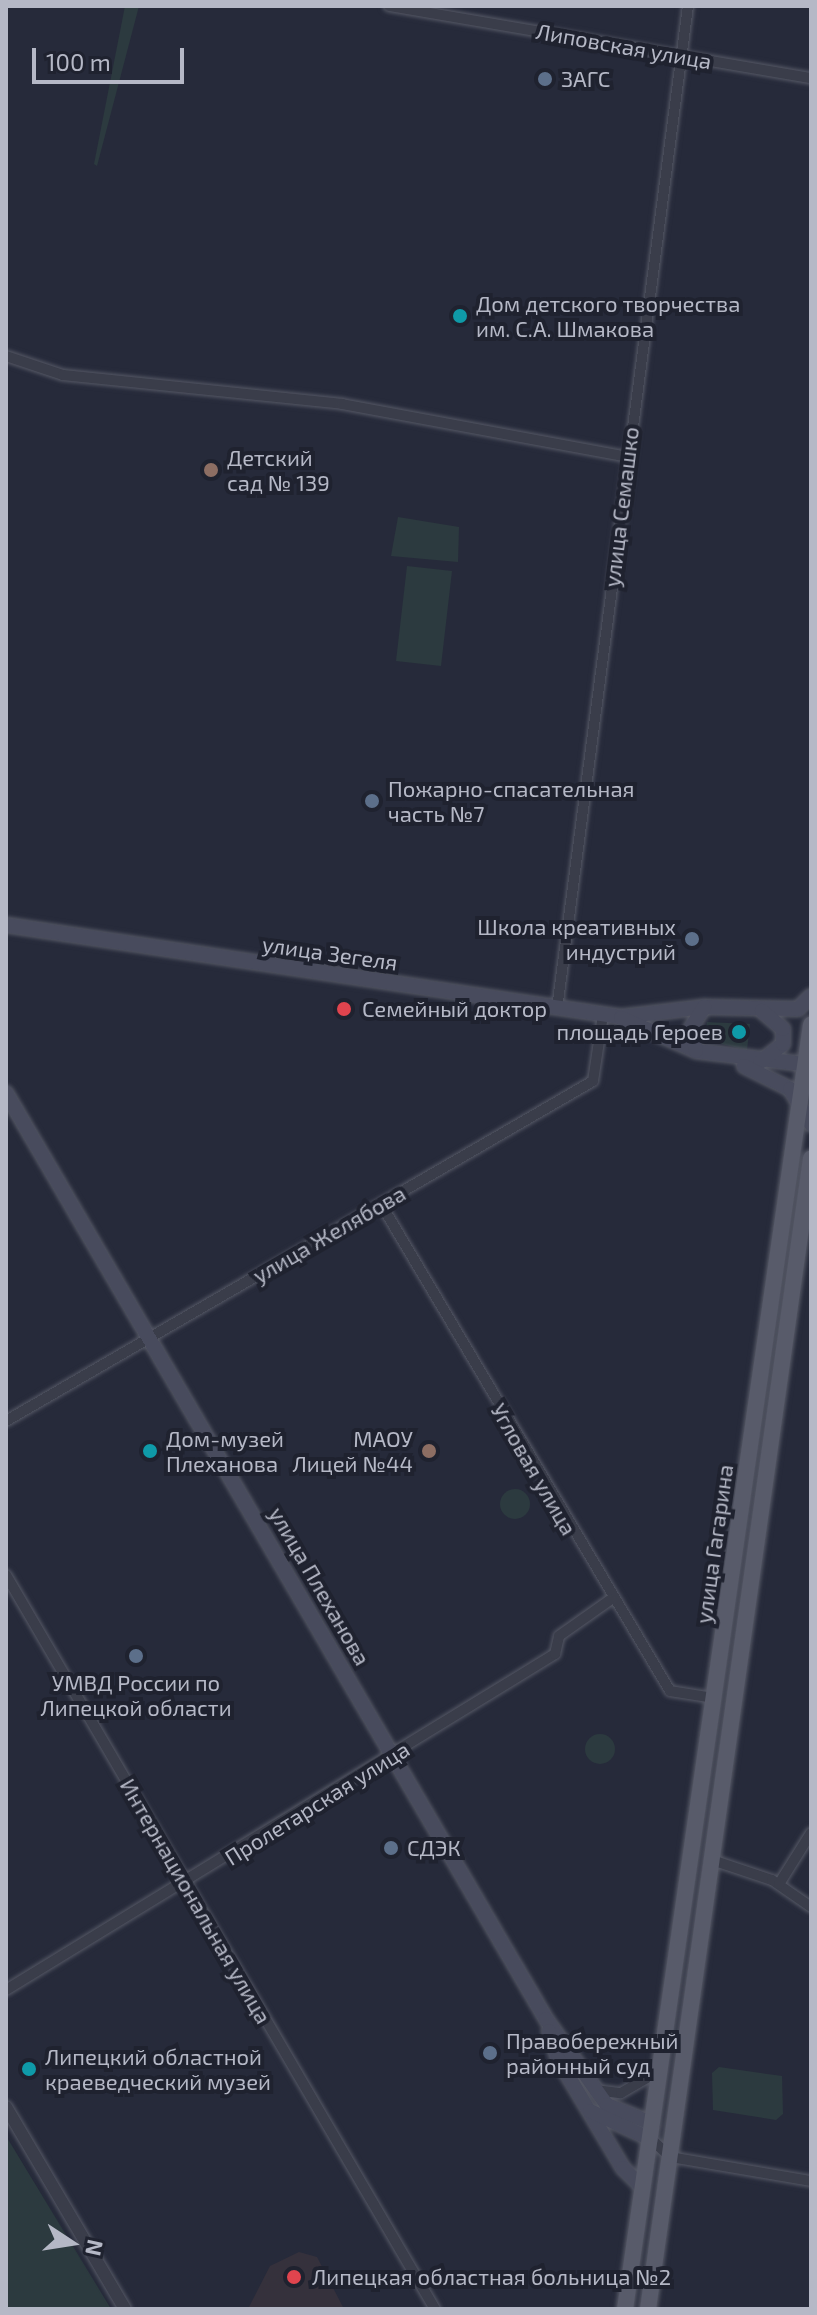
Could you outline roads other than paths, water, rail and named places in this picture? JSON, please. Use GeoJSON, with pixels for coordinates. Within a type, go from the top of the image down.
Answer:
{"type":"FeatureCollection","features":[{"type":"Feature","properties":{"kind":"main road","name":"улица Зегеля"},"geometry":{"type":"LineString","coordinates":[[6,925],[33,933],[621,1017]]}},
{"type":"Feature","properties":{"kind":"main road","name":"улица Зегеля"},"geometry":{"type":"LineString","coordinates":[[6,937],[33,933]]}},
{"type":"Feature","properties":{"kind":"main road"},"geometry":{"type":"LineString","coordinates":[[621,1017],[704,1007],[798,1009],[811,996]]}},
{"type":"Feature","properties":{"kind":"main road"},"geometry":{"type":"LineString","coordinates":[[696,1051],[691,1028],[704,1007]]}},
{"type":"Feature","properties":{"kind":"main road"},"geometry":{"type":"LineString","coordinates":[[758,1062],[783,1044],[775,1016],[761,1010]]}},
{"type":"Feature","properties":{"kind":"main road"},"geometry":{"type":"LineString","coordinates":[[621,1017],[696,1051],[721,1057],[808,1067]]}},
{"type":"Feature","properties":{"kind":"main road","name":"улица Гагарина"},"geometry":{"type":"LineString","coordinates":[[625,2309],[800,1102],[808,1067],[811,1024]]}},
{"type":"Feature","properties":{"kind":"main road"},"geometry":{"type":"LineString","coordinates":[[721,1057],[771,1076],[800,1102],[811,1124]]}},
{"type":"Feature","properties":{"kind":"main road","name":"улица Плеханова"},"geometry":{"type":"LineString","coordinates":[[6,1093],[546,2019],[607,2105],[652,2131]]}},
{"type":"Feature","properties":{"kind":"main road","name":"улица Гагарина"},"geometry":{"type":"LineString","coordinates":[[648,2309],[811,1158]]}},
{"type":"Feature","properties":{"kind":"main road"},"geometry":{"type":"LineString","coordinates":[[693,1847],[712,1860]]}},
{"type":"Feature","properties":{"kind":"main road","name":"улица Плеханова"},"geometry":{"type":"LineString","coordinates":[[546,2019],[558,2059],[630,2179],[643,2188]]}},
{"type":"Feature","properties":{"kind":"main road"},"geometry":{"type":"LineString","coordinates":[[652,2131],[676,2108]]}},
{"type":"Feature","properties":{"kind":"main road"},"geometry":{"type":"LineString","coordinates":[[590,2111],[652,2131],[670,2157]]}},
{"type":"Feature","properties":{"kind":"street","name":"Липовская улица"},"geometry":{"type":"LineString","coordinates":[[389,6],[811,78]]}},
{"type":"Feature","properties":{"kind":"street","name":"улица Семашко"},"geometry":{"type":"LineString","coordinates":[[557,1009],[688,6]]}},
{"type":"Feature","properties":{"kind":"street"},"geometry":{"type":"LineString","coordinates":[[6,356],[63,375],[342,404],[628,457]]}},
{"type":"Feature","properties":{"kind":"street","name":"улица Желябова"},"geometry":{"type":"LineString","coordinates":[[6,1421],[593,1081],[603,1015]]}},
{"type":"Feature","properties":{"kind":"street","name":"Угловая улица"},"geometry":{"type":"LineString","coordinates":[[381,1204],[610,1600],[670,1691],[714,1698]]}},
{"type":"Feature","properties":{"kind":"street","name":"Интернациональная улица"},"geometry":{"type":"LineString","coordinates":[[6,1575],[435,2309]]}},
{"type":"Feature","properties":{"kind":"street","name":"Пролетарская улица"},"geometry":{"type":"LineString","coordinates":[[6,1990],[187,1885],[555,1654],[559,1636],[610,1600]]}},
{"type":"Feature","properties":{"kind":"street"},"geometry":{"type":"LineString","coordinates":[[779,1884],[811,1833]]}},
{"type":"Feature","properties":{"kind":"street"},"geometry":{"type":"LineString","coordinates":[[712,1860],[779,1884],[811,1907]]}},
{"type":"Feature","properties":{"kind":"street"},"geometry":{"type":"LineString","coordinates":[[594,2090],[642,2087],[661,2070]]}},
{"type":"Feature","properties":{"kind":"street"},"geometry":{"type":"LineString","coordinates":[[6,2107],[125,2309]]}},
{"type":"Feature","properties":{"kind":"street"},"geometry":{"type":"LineString","coordinates":[[670,2157],[811,2181]]}},
{"type":"Feature","properties":{"kind":"place","name":"ЗАГС"},"geometry":{"type":"Point","coordinates":[545,79]}},
{"type":"Feature","properties":{"kind":"place","name":"Дом детского творчества им. С.А. Шмакова"},"geometry":{"type":"Point","coordinates":[460,316]}},
{"type":"Feature","properties":{"kind":"place","name":"Детский сад № 139"},"geometry":{"type":"Point","coordinates":[211,470]}},
{"type":"Feature","properties":{"kind":"place","name":"Пожарно-спасательная часть №7"},"geometry":{"type":"Point","coordinates":[372,801]}},
{"type":"Feature","properties":{"kind":"place","name":"Школа креативных индустрий"},"geometry":{"type":"Point","coordinates":[692,939]}},
{"type":"Feature","properties":{"kind":"place","name":"Семейный доктор"},"geometry":{"type":"Point","coordinates":[344,1009]}},
{"type":"Feature","properties":{"kind":"place","name":"площадь Героев"},"geometry":{"type":"Point","coordinates":[739,1032]}},
{"type":"Feature","properties":{"kind":"place","name":"Дом-музей Плеханова"},"geometry":{"type":"Point","coordinates":[150,1451]}},
{"type":"Feature","properties":{"kind":"place","name":"МАОУ Лицей №44"},"geometry":{"type":"Point","coordinates":[429,1451]}},
{"type":"Feature","properties":{"kind":"place","name":"УМВД России по Липецкой области"},"geometry":{"type":"Point","coordinates":[136,1656]}},
{"type":"Feature","properties":{"kind":"place","name":"СДЭК"},"geometry":{"type":"Point","coordinates":[391,1848]}},
{"type":"Feature","properties":{"kind":"place","name":"Правобережный районный суд"},"geometry":{"type":"Point","coordinates":[490,2053]}},
{"type":"Feature","properties":{"kind":"place","name":"Липецкий областной краеведческий музей"},"geometry":{"type":"Point","coordinates":[29,2069]}},
{"type":"Feature","properties":{"kind":"place","name":"Липецкая областная больница №2"},"geometry":{"type":"Point","coordinates":[294,2277]}}]}
